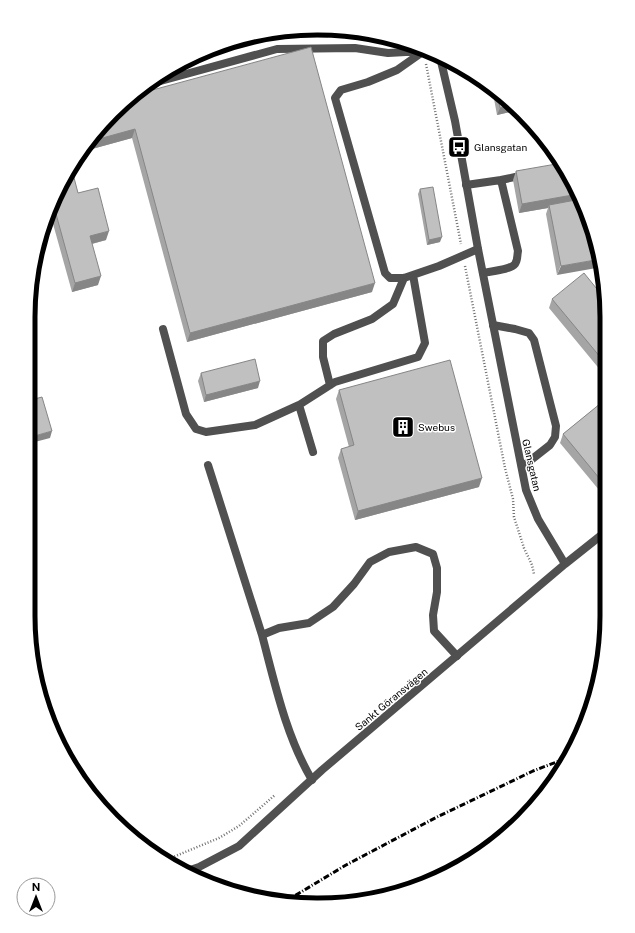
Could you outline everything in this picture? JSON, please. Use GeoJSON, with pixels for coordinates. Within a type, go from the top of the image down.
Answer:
{"type":"FeatureCollection","features":[{"type":"Feature","properties":{"kind":"street"},"geometry":{"type":"LineString","coordinates":[[164,81],[277,49],[355,48],[388,53],[411,51]]}},
{"type":"Feature","properties":{"kind":"street"},"geometry":{"type":"LineString","coordinates":[[419,54],[397,70],[368,82],[341,90],[335,98],[385,273],[390,278],[404,278],[439,266],[478,249]]}},
{"type":"Feature","properties":{"kind":"street","name":"Glansgatan"},"geometry":{"type":"LineString","coordinates":[[442,64],[526,490],[538,519],[565,564]]}},
{"type":"Feature","properties":{"kind":"street"},"geometry":{"type":"LineString","coordinates":[[466,185],[529,174]]}},
{"type":"Feature","properties":{"kind":"street"},"geometry":{"type":"LineString","coordinates":[[483,273],[508,268],[514,264],[517,259],[518,250],[501,180]]}},
{"type":"Feature","properties":{"kind":"street"},"geometry":{"type":"LineString","coordinates":[[164,329],[186,414],[196,428],[206,432],[255,424],[299,405],[335,382],[418,357],[425,343],[413,275]]}},
{"type":"Feature","properties":{"kind":"street"},"geometry":{"type":"LineString","coordinates":[[330,385],[323,357],[323,341],[334,334],[372,319],[393,304],[404,278]]}},
{"type":"Feature","properties":{"kind":"street"},"geometry":{"type":"LineString","coordinates":[[493,325],[529,333],[534,340],[556,426],[555,437],[550,445],[522,467]]}},
{"type":"Feature","properties":{"kind":"street"},"geometry":{"type":"LineString","coordinates":[[299,405],[314,452]]}},
{"type":"Feature","properties":{"kind":"street"},"geometry":{"type":"LineString","coordinates":[[208,465],[262,635],[288,730],[305,769],[312,780]]}},
{"type":"Feature","properties":{"kind":"street","name":"Sankt Göransvägen"},"geometry":{"type":"LineString","coordinates":[[194,869],[239,846],[312,780],[565,564],[600,536]]}},
{"type":"Feature","properties":{"kind":"street"},"geometry":{"type":"LineString","coordinates":[[262,635],[279,628],[309,623],[333,606],[354,584],[370,562],[390,552],[416,547],[433,554],[437,568],[437,592],[433,615],[434,631],[457,656]]}},
{"type":"Feature","properties":{"kind":"path"},"geometry":{"type":"LineString","coordinates":[[426,57],[463,255],[505,468],[513,499],[514,517],[534,574]]}},
{"type":"Feature","properties":{"kind":"shaded area"},"geometry":{"type":"Polygon","coordinates":[[[318,35],[328,36],[328,38],[292,36],[318,35]]]}},
{"type":"Feature","properties":{"kind":"building"},"geometry":{"type":"Polygon","coordinates":[[[311,47],[375,283],[190,333],[135,129],[99,139],[131,105],[149,91],[311,47]]]}},
{"type":"Feature","properties":{"kind":"building"},"geometry":{"type":"Polygon","coordinates":[[[499,101],[506,107],[500,108],[499,101]]]}},
{"type":"Feature","properties":{"kind":"building"},"geometry":{"type":"Polygon","coordinates":[[[554,164],[572,195],[522,204],[516,171],[554,164]]]}},
{"type":"Feature","properties":{"kind":"building"},"geometry":{"type":"Polygon","coordinates":[[[73,175],[78,193],[98,188],[109,231],[90,236],[101,276],[75,283],[56,213],[73,175]]]}},
{"type":"Feature","properties":{"kind":"building"},"geometry":{"type":"Polygon","coordinates":[[[433,187],[442,237],[429,240],[420,189],[433,187]]]}},
{"type":"Feature","properties":{"kind":"building"},"geometry":{"type":"Polygon","coordinates":[[[574,200],[585,227],[594,260],[561,266],[549,205],[574,200]]]}},
{"type":"Feature","properties":{"kind":"building"},"geometry":{"type":"Polygon","coordinates":[[[584,273],[599,291],[600,357],[552,299],[584,273]]]}},
{"type":"Feature","properties":{"kind":"building"},"geometry":{"type":"Polygon","coordinates":[[[255,359],[260,381],[206,395],[201,373],[255,359]]]}},
{"type":"Feature","properties":{"kind":"building","name":"Swebus"},"geometry":{"type":"Polygon","coordinates":[[[450,360],[482,478],[358,511],[341,449],[354,445],[339,390],[450,360]]]}},
{"type":"Feature","properties":{"kind":"building"},"geometry":{"type":"Polygon","coordinates":[[[42,397],[52,431],[35,436],[35,399],[42,397]]]}},
{"type":"Feature","properties":{"kind":"building"},"geometry":{"type":"Polygon","coordinates":[[[600,404],[600,479],[563,434],[600,404]]]}},
{"type":"Feature","properties":{"kind":"railway"},"geometry":{"type":"LineString","coordinates":[[293,897],[346,865],[437,817],[533,771],[559,761]]}},
{"type":"Feature","properties":{"kind":"place","name":"Glansgatan"},"geometry":{"type":"Point","coordinates":[459,147]}},
{"type":"Feature","properties":{"kind":"place","name":"Swebus"},"geometry":{"type":"Point","coordinates":[403,427]}}]}
